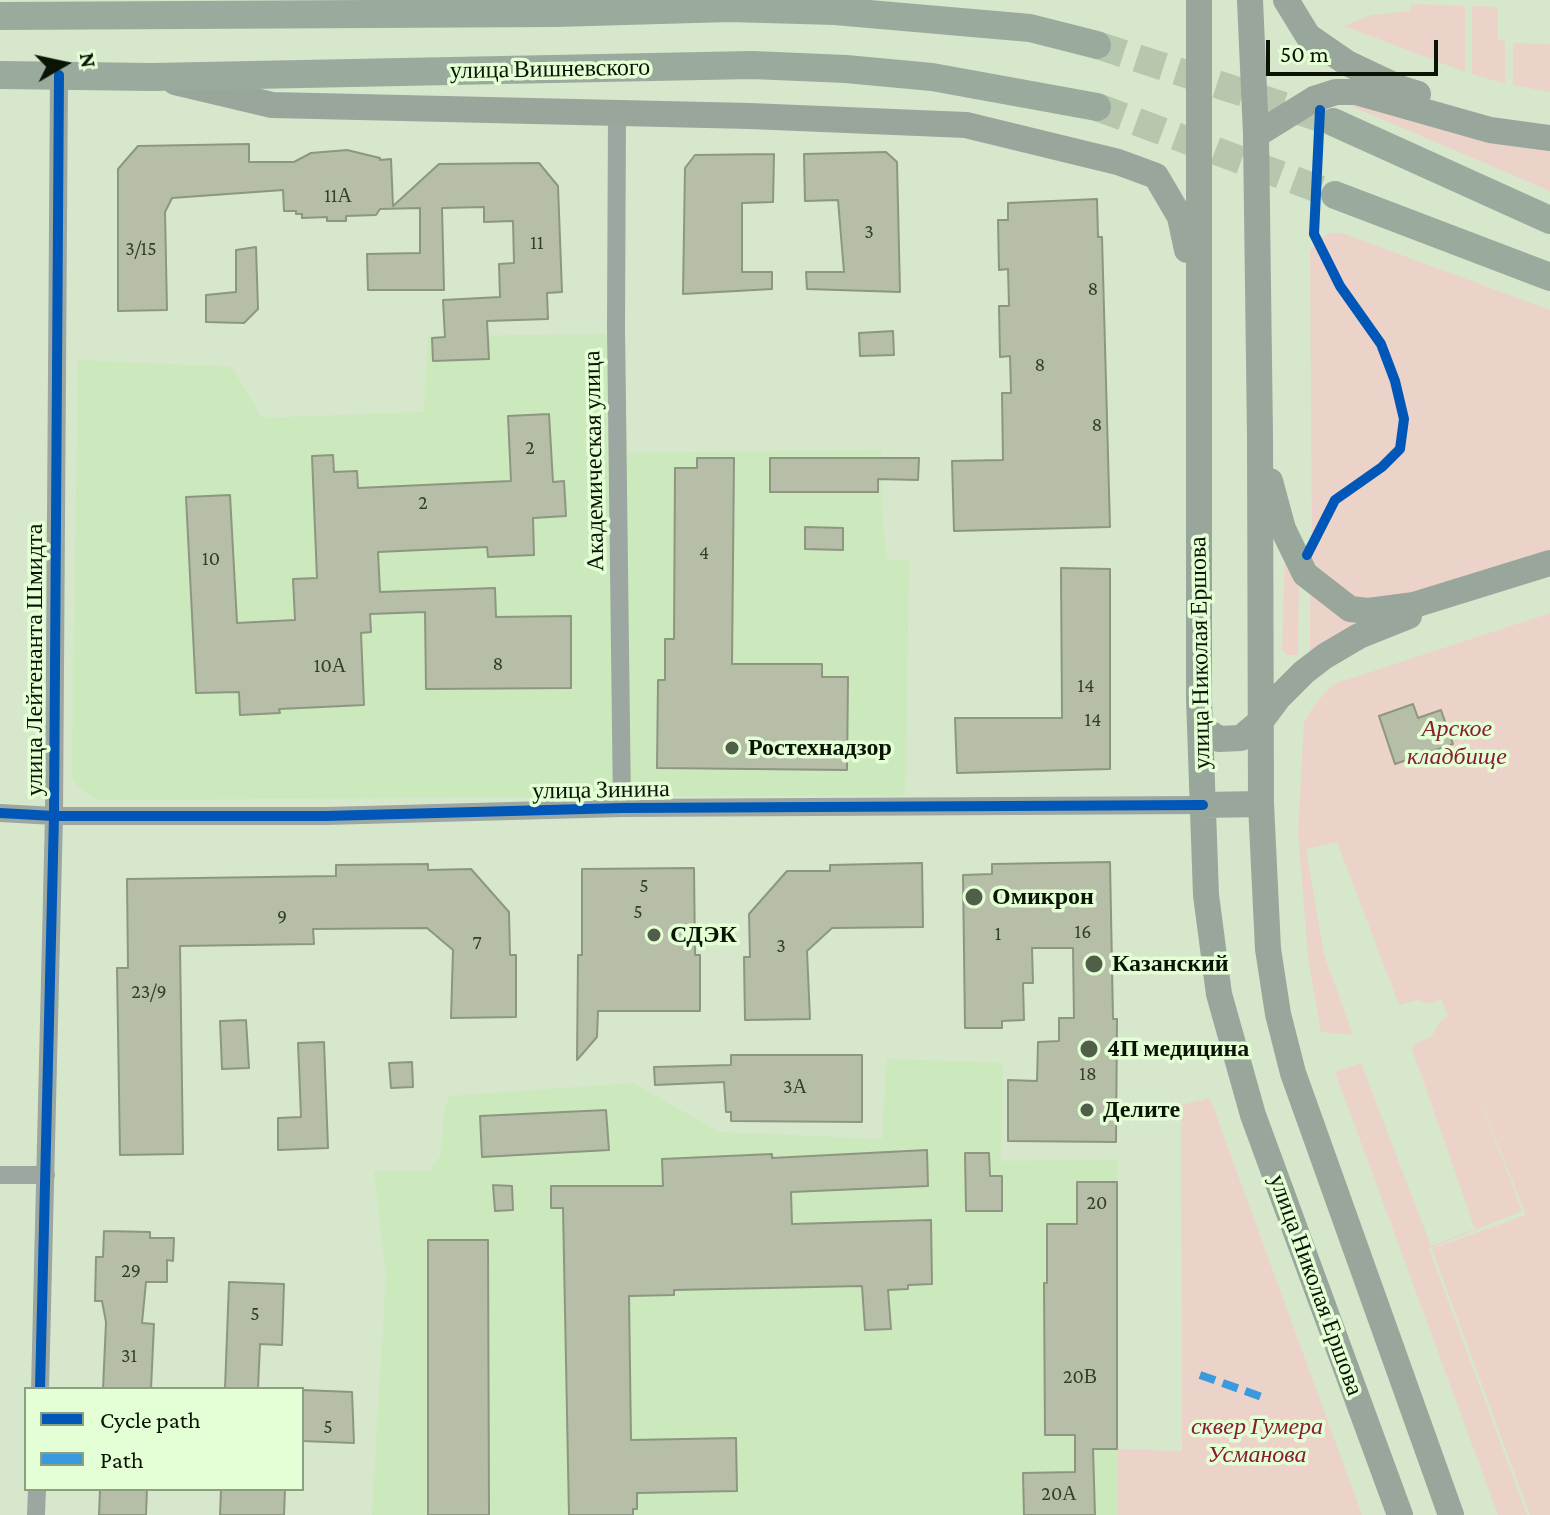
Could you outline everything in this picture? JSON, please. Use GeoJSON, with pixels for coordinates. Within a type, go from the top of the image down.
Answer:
{"type":"FeatureCollection","features":[{"type":"Feature","properties":{"kind":"main road"},"geometry":{"type":"LineString","coordinates":[[194,13],[247,0]]}},
{"type":"Feature","properties":{"kind":"main road","name":"улица Николая Ершова"},"geometry":{"type":"LineString","coordinates":[[1199,0],[1201,727],[1206,895],[1219,994],[1253,1115],[1400,1515]]}},
{"type":"Feature","properties":{"kind":"main road","name":"улица Николая Ершова"},"geometry":{"type":"LineString","coordinates":[[1250,0],[1256,135],[1261,804],[1268,949],[1278,1014],[1293,1073],[1451,1515]]}},
{"type":"Feature","properties":{"kind":"main road"},"geometry":{"type":"LineString","coordinates":[[1286,0],[1308,36],[1347,63],[1402,89],[1494,117],[1550,125]]}},
{"type":"Feature","properties":{"kind":"main road"},"geometry":{"type":"LineString","coordinates":[[0,16],[555,13],[730,8],[835,11],[1030,28],[1097,45]]}},
{"type":"Feature","properties":{"kind":"main road","name":"улица Вишневского"},"geometry":{"type":"LineString","coordinates":[[0,75],[152,77],[752,65],[932,77],[1097,107]]}},
{"type":"Feature","properties":{"kind":"main road"},"geometry":{"type":"LineString","coordinates":[[152,77],[272,105],[966,125],[1118,162],[1156,176],[1180,217],[1198,302]]}},
{"type":"Feature","properties":{"kind":"main road"},"geometry":{"type":"LineString","coordinates":[[1256,135],[1314,99],[1336,92],[1356,92],[1490,130],[1550,138]]}},
{"type":"Feature","properties":{"kind":"main road"},"geometry":{"type":"LineString","coordinates":[[1333,122],[1550,220]]}},
{"type":"Feature","properties":{"kind":"main road"},"geometry":{"type":"LineString","coordinates":[[1335,195],[1550,277]]}},
{"type":"Feature","properties":{"kind":"main road"},"geometry":{"type":"LineString","coordinates":[[1260,436],[1273,498],[1294,555],[1305,574],[1350,609],[1379,611],[1414,605],[1550,563]]}},
{"type":"Feature","properties":{"kind":"main road"},"geometry":{"type":"LineString","coordinates":[[1201,727],[1219,739],[1241,738],[1261,721],[1304,672],[1359,636],[1419,612],[1550,571]]}},
{"type":"Feature","properties":{"kind":"main road","name":"улица Зинина"},"geometry":{"type":"LineString","coordinates":[[1203,805],[1261,804]]}},
{"type":"Feature","properties":{"kind":"street","name":"улица Лейтенанта Шмидта"},"geometry":{"type":"LineString","coordinates":[[40,1387],[54,816],[59,75]]}},
{"type":"Feature","properties":{"kind":"street","name":"Академическая улица"},"geometry":{"type":"LineString","coordinates":[[617,113],[616,341],[622,808]]}},
{"type":"Feature","properties":{"kind":"street","name":"улица Зинина"},"geometry":{"type":"LineString","coordinates":[[0,813],[54,816],[326,816],[622,808],[1203,805]]}},
{"type":"Feature","properties":{"kind":"street"},"geometry":{"type":"LineString","coordinates":[[0,1175],[46,1175]]}},
{"type":"Feature","properties":{"kind":"street"},"geometry":{"type":"LineString","coordinates":[[36,1515],[37,1491]]}},
{"type":"Feature","properties":{"kind":"shaded area"},"geometry":{"type":"Polygon","coordinates":[[[625,334],[627,453],[881,450],[882,516],[887,559],[909,561],[905,795],[97,800],[79,788],[72,776],[78,360],[232,367],[262,418],[424,412],[428,336],[625,334]]]}},
{"type":"Feature","properties":{"kind":"shaded area"},"geometry":{"type":"Polygon","coordinates":[[[887,1059],[1003,1063],[1001,1161],[1117,1160],[1118,1515],[372,1515],[386,1275],[374,1171],[430,1171],[441,1155],[444,1111],[449,1096],[633,1083],[719,1132],[882,1139],[887,1059]]]}},
{"type":"Feature","properties":{"kind":"green space"},"geometry":{"type":"Polygon","coordinates":[[[1411,4],[1465,6],[1465,72],[1344,26],[1371,15],[1411,11],[1411,4]]]}},
{"type":"Feature","properties":{"kind":"green space"},"geometry":{"type":"Polygon","coordinates":[[[1472,6],[1498,7],[1498,40],[1505,41],[1505,84],[1472,74],[1472,6]]]}},
{"type":"Feature","properties":{"kind":"green space"},"geometry":{"type":"Polygon","coordinates":[[[1513,43],[1550,44],[1550,92],[1513,85],[1513,43]]]}},
{"type":"Feature","properties":{"kind":"green space"},"geometry":{"type":"Polygon","coordinates":[[[1337,100],[1550,145],[1550,191],[1337,100]]]}},
{"type":"Feature","properties":{"kind":"green space"},"geometry":{"type":"Polygon","coordinates":[[[1330,233],[1342,233],[1550,310],[1550,552],[1420,593],[1369,600],[1350,597],[1332,589],[1312,562],[1310,251],[1318,240],[1330,233]]]}},
{"type":"Feature","properties":{"kind":"green space"},"geometry":{"type":"Polygon","coordinates":[[[1285,549],[1299,578],[1298,655],[1287,655],[1282,650],[1285,549]]]}},
{"type":"Feature","properties":{"kind":"green space"},"geometry":{"type":"Polygon","coordinates":[[[1310,587],[1369,615],[1310,662],[1310,587]]]}},
{"type":"Feature","properties":{"kind":"green space","name":"Арское кладбище"},"geometry":{"type":"Polygon","coordinates":[[[1550,613],[1550,1515],[1530,1515],[1432,1249],[1526,1215],[1469,1072],[1522,1211],[1429,1249],[1527,1515],[1498,1515],[1335,1072],[1361,1063],[1431,1246],[1475,1229],[1412,1049],[1414,1044],[1431,1037],[1448,1016],[1441,999],[1429,1004],[1418,1000],[1399,1005],[1337,842],[1306,849],[1324,954],[1353,1035],[1321,1032],[1308,958],[1298,832],[1304,723],[1314,705],[1334,684],[1550,613]]]}},
{"type":"Feature","properties":{"kind":"green space","name":"сквер Гумера Усманова"},"geometry":{"type":"Polygon","coordinates":[[[1210,1098],[1362,1515],[1118,1515],[1117,1449],[1182,1451],[1181,1105],[1210,1098]]]}},
{"type":"Feature","properties":{"kind":"building"},"geometry":{"type":"Polygon","coordinates":[[[249,144],[249,162],[294,162],[311,153],[347,150],[380,160],[391,159],[393,206],[439,164],[539,163],[558,186],[562,292],[547,293],[548,319],[487,321],[489,359],[433,361],[432,338],[445,337],[443,300],[500,297],[499,264],[514,263],[513,221],[484,222],[484,207],[442,208],[444,290],[368,290],[367,254],[420,253],[420,208],[380,209],[376,215],[346,216],[346,221],[327,221],[327,217],[302,218],[302,214],[296,214],[296,211],[284,211],[283,190],[172,198],[165,212],[167,310],[118,311],[118,169],[138,146],[249,144]]]}},
{"type":"Feature","properties":{"kind":"building"},"geometry":{"type":"Polygon","coordinates":[[[886,152],[897,162],[900,292],[807,289],[806,272],[844,272],[838,200],[805,201],[804,154],[886,152]]]}},
{"type":"Feature","properties":{"kind":"building"},"geometry":{"type":"Polygon","coordinates":[[[774,154],[773,202],[742,203],[742,272],[772,272],[772,289],[683,294],[685,168],[695,155],[774,154]]]}},
{"type":"Feature","properties":{"kind":"building"},"geometry":{"type":"Polygon","coordinates":[[[1097,199],[1098,237],[1102,237],[1110,527],[954,531],[952,461],[1003,460],[1002,393],[1011,393],[1010,356],[1000,357],[999,306],[1009,306],[1008,269],[999,270],[998,220],[1008,220],[1008,203],[1097,199]]]}},
{"type":"Feature","properties":{"kind":"building"},"geometry":{"type":"Polygon","coordinates":[[[256,247],[258,309],[244,323],[206,322],[206,295],[236,292],[236,250],[256,247]]]}},
{"type":"Feature","properties":{"kind":"building"},"geometry":{"type":"Polygon","coordinates":[[[893,331],[894,355],[860,356],[859,333],[893,331]]]}},
{"type":"Feature","properties":{"kind":"building"},"geometry":{"type":"Polygon","coordinates":[[[549,414],[553,482],[564,481],[566,516],[533,518],[534,555],[488,557],[487,547],[378,552],[380,592],[495,588],[496,617],[571,616],[571,688],[426,689],[425,612],[370,614],[371,632],[361,633],[364,705],[279,709],[280,713],[240,715],[239,692],[196,693],[186,497],[230,495],[237,623],[295,620],[293,579],[317,578],[312,456],[333,455],[334,472],[357,471],[358,488],[511,481],[508,416],[549,414]]]}},
{"type":"Feature","properties":{"kind":"building"},"geometry":{"type":"Polygon","coordinates":[[[697,458],[734,458],[732,664],[822,664],[822,677],[848,677],[847,770],[657,768],[658,680],[665,680],[665,639],[674,639],[675,468],[697,468],[697,458]]]}},
{"type":"Feature","properties":{"kind":"building"},"geometry":{"type":"Polygon","coordinates":[[[770,458],[919,458],[918,480],[878,479],[878,492],[770,492],[770,458]]]}},
{"type":"Feature","properties":{"kind":"building"},"geometry":{"type":"Polygon","coordinates":[[[805,527],[843,528],[843,550],[805,549],[805,527]]]}},
{"type":"Feature","properties":{"kind":"building"},"geometry":{"type":"Polygon","coordinates":[[[1061,568],[1110,569],[1110,769],[957,773],[955,718],[1062,718],[1061,568]]]}},
{"type":"Feature","properties":{"kind":"building"},"geometry":{"type":"Polygon","coordinates":[[[1413,704],[1418,718],[1441,710],[1453,744],[1395,764],[1379,716],[1413,704]]]}},
{"type":"Feature","properties":{"kind":"building"},"geometry":{"type":"Polygon","coordinates":[[[1110,862],[1113,1019],[1117,1019],[1116,1142],[1008,1141],[1008,1080],[1037,1081],[1038,1042],[1059,1041],[1059,1018],[1074,1018],[1073,948],[1032,948],[1033,983],[1023,983],[1024,1020],[1002,1021],[1002,1028],[965,1028],[963,875],[992,874],[992,864],[1110,862]]]}},
{"type":"Feature","properties":{"kind":"building"},"geometry":{"type":"Polygon","coordinates":[[[922,863],[923,927],[832,928],[807,951],[810,1019],[745,1020],[744,957],[750,957],[749,914],[787,871],[830,871],[830,865],[922,863]]]}},
{"type":"Feature","properties":{"kind":"building"},"geometry":{"type":"Polygon","coordinates":[[[428,864],[428,870],[471,869],[509,912],[510,955],[516,955],[516,1017],[451,1018],[453,950],[427,928],[313,929],[314,944],[180,946],[183,1154],[120,1155],[117,968],[128,968],[127,879],[336,876],[336,865],[428,864]]]}},
{"type":"Feature","properties":{"kind":"building"},"geometry":{"type":"Polygon","coordinates":[[[694,868],[695,955],[700,955],[700,1011],[598,1011],[597,1037],[577,1060],[582,869],[694,868]]]}},
{"type":"Feature","properties":{"kind":"building"},"geometry":{"type":"Polygon","coordinates":[[[246,1020],[249,1068],[222,1069],[220,1021],[246,1020]]]}},
{"type":"Feature","properties":{"kind":"building"},"geometry":{"type":"Polygon","coordinates":[[[324,1042],[328,1148],[278,1150],[278,1118],[301,1117],[298,1043],[324,1042]]]}},
{"type":"Feature","properties":{"kind":"building"},"geometry":{"type":"Polygon","coordinates":[[[731,1055],[862,1055],[862,1122],[731,1121],[731,1112],[726,1112],[724,1082],[655,1085],[654,1067],[731,1065],[731,1055]]]}},
{"type":"Feature","properties":{"kind":"building"},"geometry":{"type":"Polygon","coordinates":[[[412,1062],[413,1087],[391,1088],[389,1063],[412,1062]]]}},
{"type":"Feature","properties":{"kind":"building"},"geometry":{"type":"Polygon","coordinates":[[[606,1110],[609,1150],[482,1157],[480,1116],[606,1110]]]}},
{"type":"Feature","properties":{"kind":"building"},"geometry":{"type":"Polygon","coordinates":[[[927,1150],[928,1186],[791,1192],[792,1224],[931,1220],[932,1284],[888,1290],[891,1329],[865,1330],[862,1286],[674,1290],[674,1295],[629,1296],[631,1440],[736,1438],[737,1491],[637,1493],[637,1509],[633,1509],[633,1515],[569,1515],[563,1208],[551,1208],[551,1186],[663,1186],[662,1159],[772,1154],[772,1158],[927,1150]]]}},
{"type":"Feature","properties":{"kind":"building"},"geometry":{"type":"Polygon","coordinates":[[[965,1153],[989,1153],[990,1176],[1002,1176],[1002,1211],[966,1211],[965,1153]]]}},
{"type":"Feature","properties":{"kind":"building"},"geometry":{"type":"Polygon","coordinates":[[[1077,1182],[1117,1182],[1117,1449],[1093,1449],[1095,1515],[1024,1515],[1023,1473],[1075,1472],[1075,1435],[1045,1435],[1044,1283],[1047,1283],[1047,1224],[1077,1224],[1077,1182]]]}},
{"type":"Feature","properties":{"kind":"building"},"geometry":{"type":"Polygon","coordinates":[[[493,1185],[512,1186],[513,1210],[495,1211],[493,1185]]]}},
{"type":"Feature","properties":{"kind":"building"},"geometry":{"type":"Polygon","coordinates":[[[104,1231],[150,1232],[150,1238],[174,1238],[173,1261],[167,1260],[167,1282],[146,1282],[142,1323],[154,1324],[151,1387],[103,1387],[106,1322],[102,1301],[95,1301],[96,1257],[103,1257],[104,1231]]]}},
{"type":"Feature","properties":{"kind":"building"},"geometry":{"type":"Polygon","coordinates":[[[428,1240],[488,1240],[489,1515],[428,1515],[428,1240]]]}},
{"type":"Feature","properties":{"kind":"building"},"geometry":{"type":"Polygon","coordinates":[[[229,1282],[284,1284],[282,1345],[260,1344],[258,1387],[225,1387],[229,1282]]]}},
{"type":"Feature","properties":{"kind":"building"},"geometry":{"type":"Polygon","coordinates":[[[304,1390],[352,1392],[354,1443],[304,1441],[304,1390]]]}},
{"type":"Feature","properties":{"kind":"building"},"geometry":{"type":"Polygon","coordinates":[[[100,1491],[147,1491],[146,1515],[99,1515],[100,1491]]]}},
{"type":"Feature","properties":{"kind":"building"},"geometry":{"type":"Polygon","coordinates":[[[221,1491],[285,1491],[284,1515],[220,1515],[221,1491]]]}},
{"type":"Feature","properties":{"kind":"tunnel"},"geometry":{"type":"LineString","coordinates":[[1097,45],[1333,122]]}},
{"type":"Feature","properties":{"kind":"tunnel"},"geometry":{"type":"LineString","coordinates":[[1097,107],[1335,195]]}},
{"type":"Feature","properties":{"kind":"marked path"},"geometry":{"type":"LineString","coordinates":[[1200,1375],[1262,1397]]}},
{"type":"Feature","properties":{"kind":"cycle path"},"geometry":{"type":"LineString","coordinates":[[40,1387],[54,816],[59,75]]}},
{"type":"Feature","properties":{"kind":"cycle path"},"geometry":{"type":"LineString","coordinates":[[1307,555],[1335,500],[1382,467],[1400,449],[1404,419],[1395,381],[1381,344],[1340,286],[1314,234],[1320,110]]}},
{"type":"Feature","properties":{"kind":"cycle path"},"geometry":{"type":"LineString","coordinates":[[0,813],[54,816],[326,816],[622,808],[1203,805]]}},
{"type":"Feature","properties":{"kind":"place","name":"Ростехнадзор"},"geometry":{"type":"Point","coordinates":[732,748]}},
{"type":"Feature","properties":{"kind":"place","name":"Омикрон"},"geometry":{"type":"Point","coordinates":[974,897]}},
{"type":"Feature","properties":{"kind":"place","name":"СДЭК"},"geometry":{"type":"Point","coordinates":[654,935]}},
{"type":"Feature","properties":{"kind":"place","name":"Казанский"},"geometry":{"type":"Point","coordinates":[1094,964]}},
{"type":"Feature","properties":{"kind":"place","name":"4П медицина"},"geometry":{"type":"Point","coordinates":[1089,1049]}},
{"type":"Feature","properties":{"kind":"place","name":"Делите"},"geometry":{"type":"Point","coordinates":[1087,1110]}}]}
